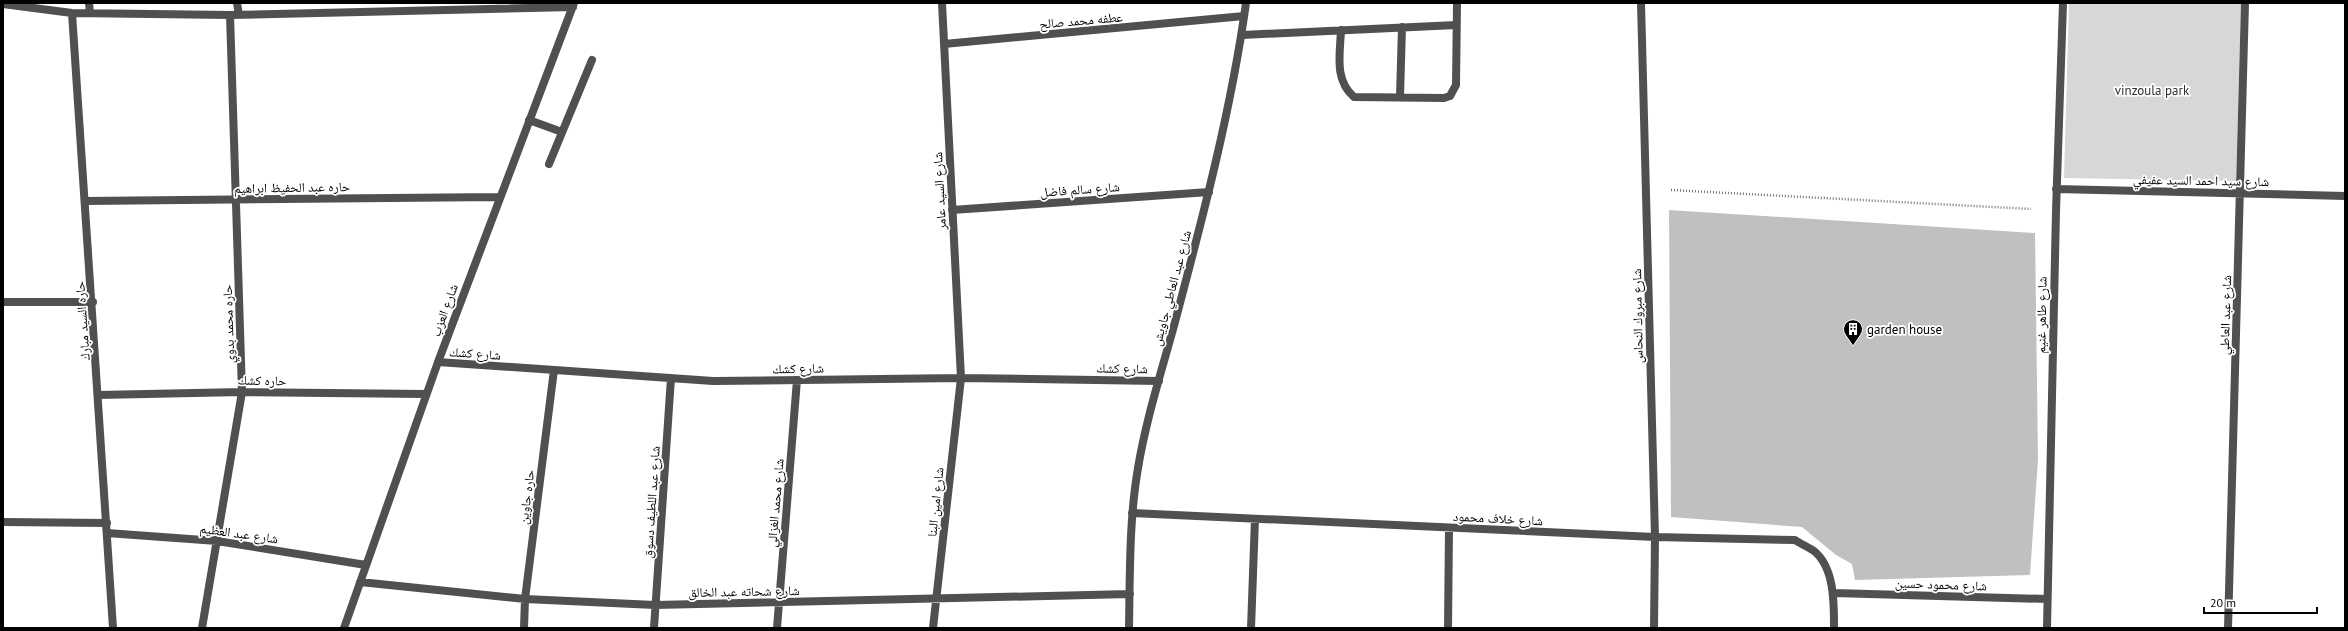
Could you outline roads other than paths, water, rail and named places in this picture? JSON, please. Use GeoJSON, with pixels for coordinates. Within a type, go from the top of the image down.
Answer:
{"type":"FeatureCollection","features":[{"type":"Feature","properties":{"kind":"street"},"geometry":{"type":"LineString","coordinates":[[89,3],[90,13]]}},
{"type":"Feature","properties":{"kind":"street"},"geometry":{"type":"LineString","coordinates":[[237,3],[239,15]]}},
{"type":"Feature","properties":{"kind":"street"},"geometry":{"type":"LineString","coordinates":[[358,3],[361,12]]}},
{"type":"Feature","properties":{"kind":"street","name":"شارع السيد عامر"},"geometry":{"type":"LineString","coordinates":[[942,3],[961,378]]}},
{"type":"Feature","properties":{"kind":"street","name":"شارع عبد العاطي جاويش"},"geometry":{"type":"LineString","coordinates":[[1129,628],[1132,514],[1138,468],[1159,381],[1209,192],[1238,62],[1246,3]]}},
{"type":"Feature","properties":{"kind":"street"},"geometry":{"type":"LineString","coordinates":[[1341,30],[1340,74],[1347,90],[1354,96],[1444,98],[1450,96],[1454,92],[1457,3]]}},
{"type":"Feature","properties":{"kind":"street","name":"شارع مبروك النحاس"},"geometry":{"type":"LineString","coordinates":[[1641,3],[1655,537],[1654,628]]}},
{"type":"Feature","properties":{"kind":"street","name":"شارع طاهر غنيم"},"geometry":{"type":"LineString","coordinates":[[2047,628],[2056,189],[2063,3]]}},
{"type":"Feature","properties":{"kind":"street","name":"شارع عبد العاطي"},"geometry":{"type":"LineString","coordinates":[[2228,628],[2245,3]]}},
{"type":"Feature","properties":{"kind":"street"},"geometry":{"type":"LineString","coordinates":[[3,4],[72,13],[230,15],[574,5]]}},
{"type":"Feature","properties":{"kind":"street","name":"شارع العزب"},"geometry":{"type":"LineString","coordinates":[[344,628],[426,394],[499,197],[574,5]]}},
{"type":"Feature","properties":{"kind":"street","name":"حاره السيد مبارك"},"geometry":{"type":"LineString","coordinates":[[72,13],[93,302],[114,628]]}},
{"type":"Feature","properties":{"kind":"street","name":"حاره محمد بدوي"},"geometry":{"type":"LineString","coordinates":[[202,628],[242,392],[234,200],[230,15]]}},
{"type":"Feature","properties":{"kind":"street","name":"عطفه محمد صالح"},"geometry":{"type":"LineString","coordinates":[[944,44],[1244,16]]}},
{"type":"Feature","properties":{"kind":"street"},"geometry":{"type":"LineString","coordinates":[[1242,34],[1456,25]]}},
{"type":"Feature","properties":{"kind":"street"},"geometry":{"type":"LineString","coordinates":[[1400,97],[1402,27]]}},
{"type":"Feature","properties":{"kind":"street"},"geometry":{"type":"LineString","coordinates":[[550,164],[592,60]]}},
{"type":"Feature","properties":{"kind":"street"},"geometry":{"type":"LineString","coordinates":[[529,120],[562,132]]}},
{"type":"Feature","properties":{"kind":"street","name":"شارع سيد احمد السيد عفيفي"},"geometry":{"type":"LineString","coordinates":[[2056,189],[2240,192],[2345,196]]}},
{"type":"Feature","properties":{"kind":"street","name":"شارع سالم فاضل"},"geometry":{"type":"LineString","coordinates":[[952,210],[1209,192]]}},
{"type":"Feature","properties":{"kind":"street","name":"حاره عبد الحفيظ ابراهيم"},"geometry":{"type":"LineString","coordinates":[[85,201],[499,197]]}},
{"type":"Feature","properties":{"kind":"street"},"geometry":{"type":"LineString","coordinates":[[3,302],[93,302]]}},
{"type":"Feature","properties":{"kind":"street","name":"شارع كشك"},"geometry":{"type":"LineString","coordinates":[[438,362],[713,381],[961,378],[1159,381]]}},
{"type":"Feature","properties":{"kind":"street","name":"حاره جاوين"},"geometry":{"type":"LineString","coordinates":[[524,628],[525,599],[554,370]]}},
{"type":"Feature","properties":{"kind":"street","name":"شارع عبد اللطيف دسوق"},"geometry":{"type":"LineString","coordinates":[[654,628],[671,378]]}},
{"type":"Feature","properties":{"kind":"street","name":"شارع امين البنا"},"geometry":{"type":"LineString","coordinates":[[933,628],[961,378]]}},
{"type":"Feature","properties":{"kind":"street","name":"شارع محمد الغزالي"},"geometry":{"type":"LineString","coordinates":[[777,628],[797,380]]}},
{"type":"Feature","properties":{"kind":"street","name":"حاره كشك"},"geometry":{"type":"LineString","coordinates":[[98,395],[242,392],[426,394]]}},
{"type":"Feature","properties":{"kind":"street","name":"شارع خلاف محمود"},"geometry":{"type":"LineString","coordinates":[[1132,514],[1655,537],[1795,540],[1815,552],[1822,562],[1834,593]]}},
{"type":"Feature","properties":{"kind":"street"},"geometry":{"type":"LineString","coordinates":[[1252,628],[1255,519]]}},
{"type":"Feature","properties":{"kind":"street"},"geometry":{"type":"LineString","coordinates":[[3,522],[107,523]]}},
{"type":"Feature","properties":{"kind":"street"},"geometry":{"type":"LineString","coordinates":[[1448,628],[1449,528]]}},
{"type":"Feature","properties":{"kind":"street","name":"شارع عبد العظيم"},"geometry":{"type":"LineString","coordinates":[[108,533],[217,541],[366,565]]}},
{"type":"Feature","properties":{"kind":"street","name":"شارع شحاته عبد الخالق"},"geometry":{"type":"LineString","coordinates":[[360,582],[525,599],[655,605],[1130,594]]}},
{"type":"Feature","properties":{"kind":"street"},"geometry":{"type":"LineString","coordinates":[[1834,593],[1834,628]]}},
{"type":"Feature","properties":{"kind":"street","name":"شارع محمود حسين"},"geometry":{"type":"LineString","coordinates":[[1834,593],[2047,599]]}},
{"type":"Feature","properties":{"kind":"place","name":"garden house"},"geometry":{"type":"Point","coordinates":[1853,346]}},
{"type":"Feature","properties":{"kind":"park label","name":"vinzoula park"},"geometry":{"type":"Point","coordinates":[2152,90]}}]}
